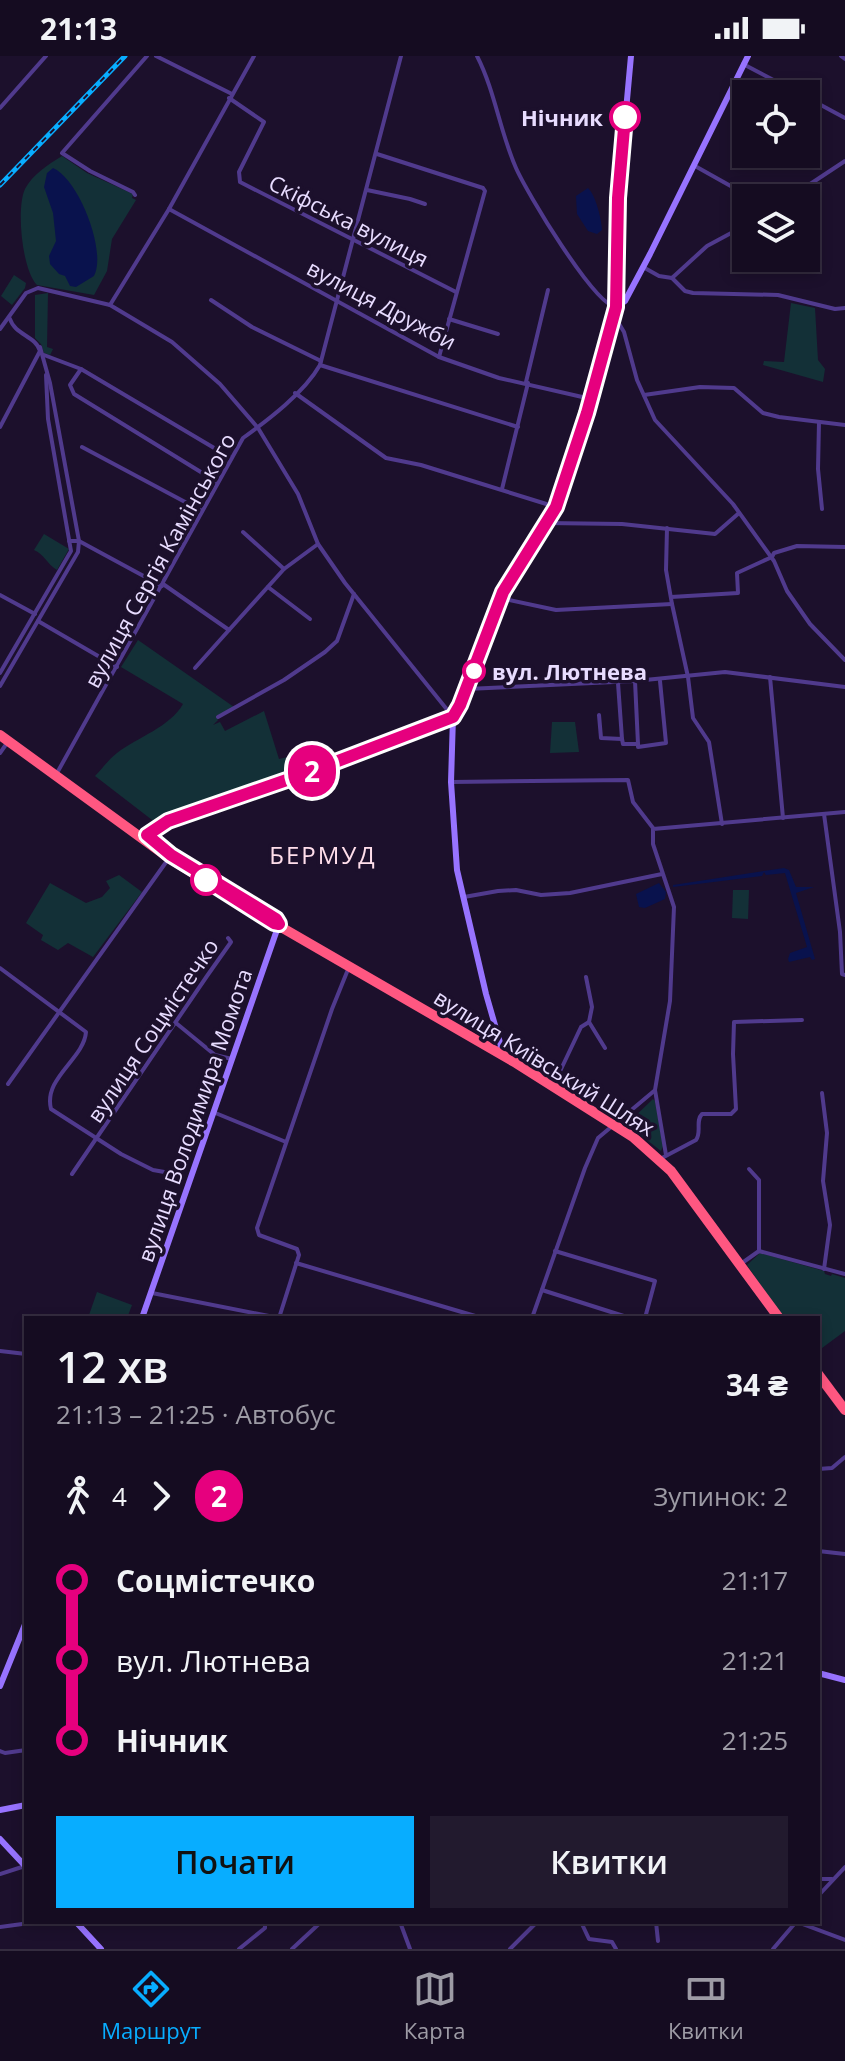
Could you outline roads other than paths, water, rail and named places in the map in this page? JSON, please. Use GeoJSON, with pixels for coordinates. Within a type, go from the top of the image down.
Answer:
{"type":"FeatureCollection","features":[{"type":"Feature","properties":{"kind":"highway","name":"вулиця Київський Шлях"},"geometry":{"type":"LineString","coordinates":[[5,736],[170,857],[553,1086],[663,1157],[778,1316]]}},
{"type":"Feature","properties":{"kind":"highway"},"geometry":{"type":"LineString","coordinates":[[820,1377],[845,1410]]}},
{"type":"Feature","properties":{"kind":"street"},"geometry":{"type":"LineString","coordinates":[[0,108],[46,56]]}},
{"type":"Feature","properties":{"kind":"street"},"geometry":{"type":"LineString","coordinates":[[135,195],[62,153],[147,56]]}},
{"type":"Feature","properties":{"kind":"street"},"geometry":{"type":"LineString","coordinates":[[156,56],[231,96]]}},
{"type":"Feature","properties":{"kind":"street"},"geometry":{"type":"LineString","coordinates":[[110,305],[169,209],[254,56]]}},
{"type":"Feature","properties":{"kind":"street","name":"вулиця Сергія Камінського"},"geometry":{"type":"LineString","coordinates":[[56,773],[243,438],[312,378],[320,363],[401,56]]}},
{"type":"Feature","properties":{"kind":"street"},"geometry":{"type":"LineString","coordinates":[[477,56],[515,167],[530,195],[587,282],[602,300],[616,307]]}},
{"type":"Feature","properties":{"kind":"street"},"geometry":{"type":"LineString","coordinates":[[631,56],[618,198],[616,307],[637,380],[655,420],[739,513],[772,557],[787,591],[810,624],[845,660]]}},
{"type":"Feature","properties":{"kind":"street"},"geometry":{"type":"LineString","coordinates":[[498,1053],[501,1046],[457,867],[451,782],[453,717],[467,689],[500,598],[556,507],[591,399],[616,307],[625,301],[643,267],[748,56]]}},
{"type":"Feature","properties":{"kind":"street"},"geometry":{"type":"LineString","coordinates":[[743,64],[773,80]]}},
{"type":"Feature","properties":{"kind":"street","name":"Скіфська вулиця"},"geometry":{"type":"LineString","coordinates":[[231,96],[264,122],[239,172],[240,182],[456,292]]}},
{"type":"Feature","properties":{"kind":"street"},"geometry":{"type":"LineString","coordinates":[[820,105],[845,118]]}},
{"type":"Feature","properties":{"kind":"street"},"geometry":{"type":"LineString","coordinates":[[377,154],[485,191],[439,357]]}},
{"type":"Feature","properties":{"kind":"street"},"geometry":{"type":"LineString","coordinates":[[810,184],[845,161]]}},
{"type":"Feature","properties":{"kind":"street"},"geometry":{"type":"LineString","coordinates":[[694,166],[732,187]]}},
{"type":"Feature","properties":{"kind":"street"},"geometry":{"type":"LineString","coordinates":[[367,190],[425,204]]}},
{"type":"Feature","properties":{"kind":"street","name":"вулиця Дружби"},"geometry":{"type":"LineString","coordinates":[[169,209],[439,357],[499,378],[591,399]]}},
{"type":"Feature","properties":{"kind":"street"},"geometry":{"type":"LineString","coordinates":[[672,278],[707,246],[732,233]]}},
{"type":"Feature","properties":{"kind":"street"},"geometry":{"type":"LineString","coordinates":[[643,267],[659,276],[672,278],[685,291],[693,293],[778,295],[835,309],[845,308]]}},
{"type":"Feature","properties":{"kind":"street"},"geometry":{"type":"LineString","coordinates":[[0,329],[23,297],[35,288],[110,305],[172,342],[220,384],[258,428],[298,494],[318,544],[453,717]]}},
{"type":"Feature","properties":{"kind":"street"},"geometry":{"type":"LineString","coordinates":[[502,490],[548,290]]}},
{"type":"Feature","properties":{"kind":"street"},"geometry":{"type":"LineString","coordinates":[[211,300],[252,327],[320,363],[518,427]]}},
{"type":"Feature","properties":{"kind":"street"},"geometry":{"type":"LineString","coordinates":[[0,686],[78,552],[79,541],[43,354],[40,347],[13,327],[10,316]]}},
{"type":"Feature","properties":{"kind":"street"},"geometry":{"type":"LineString","coordinates":[[449,319],[498,334]]}},
{"type":"Feature","properties":{"kind":"street"},"geometry":{"type":"LineString","coordinates":[[0,427],[40,347]]}},
{"type":"Feature","properties":{"kind":"street"},"geometry":{"type":"LineString","coordinates":[[43,354],[81,369],[231,458]]}},
{"type":"Feature","properties":{"kind":"street"},"geometry":{"type":"LineString","coordinates":[[0,673],[71,551],[48,419],[46,364]]}},
{"type":"Feature","properties":{"kind":"street"},"geometry":{"type":"LineString","coordinates":[[81,369],[70,385],[74,394],[217,482]]}},
{"type":"Feature","properties":{"kind":"street"},"geometry":{"type":"LineString","coordinates":[[644,395],[677,389],[726,387],[740,392],[763,413],[845,425]]}},
{"type":"Feature","properties":{"kind":"street"},"geometry":{"type":"LineString","coordinates":[[295,393],[386,458],[421,465],[556,507]]}},
{"type":"Feature","properties":{"kind":"street"},"geometry":{"type":"LineString","coordinates":[[819,422],[818,469],[822,509]]}},
{"type":"Feature","properties":{"kind":"street"},"geometry":{"type":"LineString","coordinates":[[82,447],[202,511]]}},
{"type":"Feature","properties":{"kind":"street"},"geometry":{"type":"LineString","coordinates":[[546,523],[622,524],[715,534],[739,513]]}},
{"type":"Feature","properties":{"kind":"street"},"geometry":{"type":"LineString","coordinates":[[667,528],[666,570],[688,677],[693,718],[709,742],[722,824]]}},
{"type":"Feature","properties":{"kind":"street"},"geometry":{"type":"LineString","coordinates":[[243,532],[284,569]]}},
{"type":"Feature","properties":{"kind":"street"},"geometry":{"type":"LineString","coordinates":[[69,541],[79,541],[162,585],[229,630]]}},
{"type":"Feature","properties":{"kind":"street"},"geometry":{"type":"LineString","coordinates":[[195,668],[284,569],[318,544]]}},
{"type":"Feature","properties":{"kind":"street"},"geometry":{"type":"LineString","coordinates":[[671,597],[738,593],[737,573],[772,557],[774,553],[797,546],[845,547]]}},
{"type":"Feature","properties":{"kind":"street"},"geometry":{"type":"LineString","coordinates":[[268,587],[310,619]]}},
{"type":"Feature","properties":{"kind":"street"},"geometry":{"type":"LineString","coordinates":[[218,717],[284,680],[325,652],[337,641],[354,594]]}},
{"type":"Feature","properties":{"kind":"street"},"geometry":{"type":"LineString","coordinates":[[0,595],[117,667]]}},
{"type":"Feature","properties":{"kind":"street"},"geometry":{"type":"LineString","coordinates":[[500,598],[556,610],[672,604]]}},
{"type":"Feature","properties":{"kind":"street"},"geometry":{"type":"LineString","coordinates":[[467,689],[635,681],[725,672],[845,687]]}},
{"type":"Feature","properties":{"kind":"street"},"geometry":{"type":"LineString","coordinates":[[770,677],[783,819]]}},
{"type":"Feature","properties":{"kind":"street"},"geometry":{"type":"LineString","coordinates":[[635,681],[638,747],[650,747],[666,743],[660,679]]}},
{"type":"Feature","properties":{"kind":"street"},"geometry":{"type":"LineString","coordinates":[[618,682],[623,744],[638,744]]}},
{"type":"Feature","properties":{"kind":"street"},"geometry":{"type":"LineString","coordinates":[[599,715],[601,738],[622,739]]}},
{"type":"Feature","properties":{"kind":"street"},"geometry":{"type":"LineString","coordinates":[[146,837],[168,821],[304,774],[453,717]]}},
{"type":"Feature","properties":{"kind":"street"},"geometry":{"type":"LineString","coordinates":[[0,753],[5,736]]}},
{"type":"Feature","properties":{"kind":"street"},"geometry":{"type":"LineString","coordinates":[[451,782],[628,780],[633,802],[653,829],[653,844],[674,907],[674,957],[667,1029],[655,1090],[663,1157],[698,1138],[698,1119],[702,1114],[731,1114],[736,1109],[734,1022],[802,1020]]}},
{"type":"Feature","properties":{"kind":"street"},"geometry":{"type":"LineString","coordinates":[[653,829],[845,812]]}},
{"type":"Feature","properties":{"kind":"street"},"geometry":{"type":"LineString","coordinates":[[824,814],[842,932],[844,974]]}},
{"type":"Feature","properties":{"kind":"street"},"geometry":{"type":"LineString","coordinates":[[8,1084],[170,857]]}},
{"type":"Feature","properties":{"kind":"street"},"geometry":{"type":"LineString","coordinates":[[464,897],[516,890],[541,895],[570,893],[663,874]]}},
{"type":"Feature","properties":{"kind":"street","name":"вулиця Володимира Момота"},"geometry":{"type":"LineString","coordinates":[[143,1316],[279,924]]}},
{"type":"Feature","properties":{"kind":"street","name":"вулиця Соцмістечко"},"geometry":{"type":"LineString","coordinates":[[72,1174],[97,1141],[138,1075],[229,949],[231,941],[228,938]]}},
{"type":"Feature","properties":{"kind":"street"},"geometry":{"type":"LineString","coordinates":[[280,1316],[299,1255],[297,1249],[259,1235],[257,1228],[350,965]]}},
{"type":"Feature","properties":{"kind":"street"},"geometry":{"type":"LineString","coordinates":[[0,968],[60,1012]]}},
{"type":"Feature","properties":{"kind":"street"},"geometry":{"type":"LineString","coordinates":[[586,977],[592,1007],[589,1022],[605,1048]]}},
{"type":"Feature","properties":{"kind":"street","name":"вулиця Соцмістечко"},"geometry":{"type":"LineString","coordinates":[[60,1012],[83,1028],[87,1036],[51,1092],[49,1104],[54,1113],[97,1141],[153,1170],[170,1173]]}},
{"type":"Feature","properties":{"kind":"street"},"geometry":{"type":"LineString","coordinates":[[553,1086],[581,1027],[589,1022]]}},
{"type":"Feature","properties":{"kind":"street"},"geometry":{"type":"LineString","coordinates":[[176,1023],[215,1055],[232,1059]]}},
{"type":"Feature","properties":{"kind":"street"},"geometry":{"type":"LineString","coordinates":[[533,1316],[598,1138],[655,1090]]}},
{"type":"Feature","properties":{"kind":"street"},"geometry":{"type":"LineString","coordinates":[[822,1093],[827,1133],[823,1181],[830,1225],[824,1269]]}},
{"type":"Feature","properties":{"kind":"street"},"geometry":{"type":"LineString","coordinates":[[213,1112],[286,1142]]}},
{"type":"Feature","properties":{"kind":"street"},"geometry":{"type":"LineString","coordinates":[[749,1169],[759,1180],[759,1251]]}},
{"type":"Feature","properties":{"kind":"street"},"geometry":{"type":"LineString","coordinates":[[555,1251],[655,1281],[646,1316]]}},
{"type":"Feature","properties":{"kind":"street"},"geometry":{"type":"LineString","coordinates":[[739,1263],[759,1251],[845,1274]]}},
{"type":"Feature","properties":{"kind":"street"},"geometry":{"type":"LineString","coordinates":[[296,1263],[475,1316]]}},
{"type":"Feature","properties":{"kind":"street"},"geometry":{"type":"LineString","coordinates":[[542,1290],[624,1316]]}},
{"type":"Feature","properties":{"kind":"street"},"geometry":{"type":"LineString","coordinates":[[152,1293],[269,1316]]}},
{"type":"Feature","properties":{"kind":"street"},"geometry":{"type":"LineString","coordinates":[[0,1351],[24,1354]]}},
{"type":"Feature","properties":{"kind":"street"},"geometry":{"type":"LineString","coordinates":[[820,1469],[832,1468],[845,1457]]}},
{"type":"Feature","properties":{"kind":"street"},"geometry":{"type":"LineString","coordinates":[[820,1551],[845,1554]]}},
{"type":"Feature","properties":{"kind":"street"},"geometry":{"type":"LineString","coordinates":[[0,1686],[24,1627]]}},
{"type":"Feature","properties":{"kind":"street"},"geometry":{"type":"LineString","coordinates":[[820,1674],[845,1680]]}},
{"type":"Feature","properties":{"kind":"street"},"geometry":{"type":"LineString","coordinates":[[0,1751],[24,1750]]}},
{"type":"Feature","properties":{"kind":"street"},"geometry":{"type":"LineString","coordinates":[[0,1810],[24,1805]]}},
{"type":"Feature","properties":{"kind":"street"},"geometry":{"type":"LineString","coordinates":[[0,1839],[24,1866]]}},
{"type":"Feature","properties":{"kind":"street"},"geometry":{"type":"LineString","coordinates":[[0,1874],[24,1867]]}},
{"type":"Feature","properties":{"kind":"street"},"geometry":{"type":"LineString","coordinates":[[820,1894],[845,1867]]}},
{"type":"Feature","properties":{"kind":"street"},"geometry":{"type":"LineString","coordinates":[[820,1879],[832,1879]]}},
{"type":"Feature","properties":{"kind":"street"},"geometry":{"type":"LineString","coordinates":[[0,1927],[24,1924]]}},
{"type":"Feature","properties":{"kind":"street"},"geometry":{"type":"LineString","coordinates":[[78,1924],[101,1949]]}},
{"type":"Feature","properties":{"kind":"street"},"geometry":{"type":"LineString","coordinates":[[239,1949],[265,1928],[265,1924]]}},
{"type":"Feature","properties":{"kind":"street"},"geometry":{"type":"LineString","coordinates":[[292,1949],[319,1924]]}},
{"type":"Feature","properties":{"kind":"street"},"geometry":{"type":"LineString","coordinates":[[401,1924],[410,1949]]}},
{"type":"Feature","properties":{"kind":"street"},"geometry":{"type":"LineString","coordinates":[[510,1949],[535,1924]]}},
{"type":"Feature","properties":{"kind":"street"},"geometry":{"type":"LineString","coordinates":[[582,1924],[589,1939],[612,1942],[616,1949]]}},
{"type":"Feature","properties":{"kind":"street"},"geometry":{"type":"LineString","coordinates":[[656,1924],[658,1941]]}},
{"type":"Feature","properties":{"kind":"street"},"geometry":{"type":"LineString","coordinates":[[773,1949],[795,1924]]}},
{"type":"Feature","properties":{"kind":"street"},"geometry":{"type":"LineString","coordinates":[[802,1924],[845,1940]]}},
{"type":"Feature","properties":{"kind":"railway"},"geometry":{"type":"LineString","coordinates":[[0,185],[125,56]]}},
{"type":"Feature","properties":{"kind":"place","name":"Нічник"},"geometry":{"type":"Point","coordinates":[625,117]}},
{"type":"Feature","properties":{"kind":"place","name":"вул. Лютнева"},"geometry":{"type":"Point","coordinates":[474,671]}},
{"type":"Feature","properties":{"kind":"district","name":"БЕРМУД"},"geometry":{"type":"Point","coordinates":[323,854]}}]}
